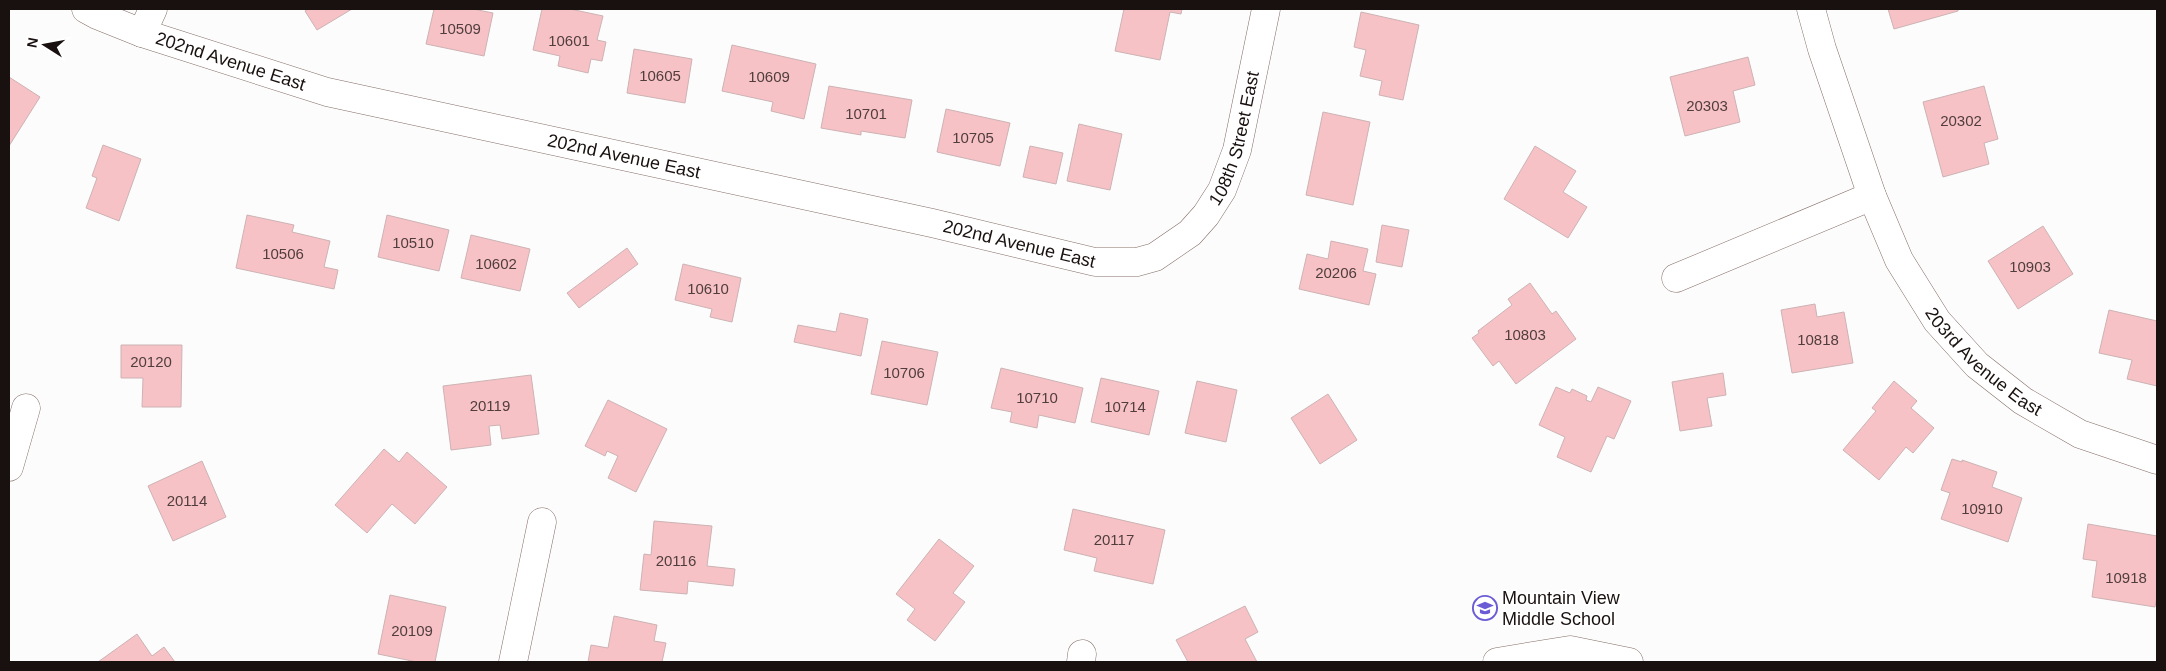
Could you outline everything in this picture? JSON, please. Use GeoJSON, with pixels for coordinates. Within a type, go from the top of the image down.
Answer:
{"type":"FeatureCollection","features":[{"type":"Feature","properties":{"kind":"street","name":"202nd Avenue East"},"geometry":{"type":"LineString","coordinates":[[86,9],[142,34],[327,92],[932,223],[1095,262],[1137,262],[1155,257],[1168,248]]}},
{"type":"Feature","properties":{"kind":"street"},"geometry":{"type":"LineString","coordinates":[[142,34],[153,9]]}},
{"type":"Feature","properties":{"kind":"street","name":"108th Street East"},"geometry":{"type":"LineString","coordinates":[[1168,248],[1190,233],[1206,215],[1222,190],[1238,150],[1266,9]]}},
{"type":"Feature","properties":{"kind":"street","name":"203rd Avenue East"},"geometry":{"type":"LineString","coordinates":[[1810,9],[1872,196],[1899,260],[1937,321],[1977,365],[2023,401],[2080,434],[2157,460]]}},
{"type":"Feature","properties":{"kind":"street"},"geometry":{"type":"LineString","coordinates":[[1676,278],[1872,196]]}},
{"type":"Feature","properties":{"kind":"street"},"geometry":{"type":"LineString","coordinates":[[9,467],[26,408]]}},
{"type":"Feature","properties":{"kind":"street"},"geometry":{"type":"LineString","coordinates":[[513,662],[542,522]]}},
{"type":"Feature","properties":{"kind":"street"},"geometry":{"type":"LineString","coordinates":[[1497,662],[1570,650],[1629,662]]}},
{"type":"Feature","properties":{"kind":"building"},"geometry":{"type":"Polygon","coordinates":[[[308,9],[352,9],[317,30],[305,11],[308,9]]]}},
{"type":"Feature","properties":{"kind":"building"},"geometry":{"type":"Polygon","coordinates":[[[434,9],[473,9],[493,13],[484,56],[426,44],[434,9]]]}},
{"type":"Feature","properties":{"kind":"building"},"geometry":{"type":"Polygon","coordinates":[[[542,9],[570,9],[603,16],[597,40],[606,42],[602,61],[591,59],[588,73],[558,66],[560,56],[533,50],[542,9]]]}},
{"type":"Feature","properties":{"kind":"building"},"geometry":{"type":"Polygon","coordinates":[[[1124,9],[1182,9],[1181,14],[1170,12],[1160,60],[1115,51],[1124,9]]]}},
{"type":"Feature","properties":{"kind":"building"},"geometry":{"type":"Polygon","coordinates":[[[1888,9],[1958,9],[1958,11],[1894,29],[1888,9]]]}},
{"type":"Feature","properties":{"kind":"building"},"geometry":{"type":"Polygon","coordinates":[[[1361,12],[1419,25],[1403,100],[1379,95],[1382,81],[1360,76],[1366,50],[1354,47],[1361,12]]]}},
{"type":"Feature","properties":{"kind":"building"},"geometry":{"type":"Polygon","coordinates":[[[732,45],[816,64],[804,119],[771,111],[773,102],[722,91],[732,45]]]}},
{"type":"Feature","properties":{"kind":"building"},"geometry":{"type":"Polygon","coordinates":[[[634,49],[692,59],[685,103],[627,93],[634,49]]]}},
{"type":"Feature","properties":{"kind":"building"},"geometry":{"type":"Polygon","coordinates":[[[1748,57],[1755,85],[1733,91],[1740,122],[1685,136],[1670,77],[1748,57]]]}},
{"type":"Feature","properties":{"kind":"building"},"geometry":{"type":"Polygon","coordinates":[[[9,77],[40,97],[9,146],[9,77]]]}},
{"type":"Feature","properties":{"kind":"building"},"geometry":{"type":"Polygon","coordinates":[[[829,86],[912,100],[905,138],[861,131],[861,135],[821,128],[829,86]]]}},
{"type":"Feature","properties":{"kind":"building"},"geometry":{"type":"Polygon","coordinates":[[[1984,86],[1998,139],[1984,143],[1989,164],[1943,177],[1923,102],[1984,86]]]}},
{"type":"Feature","properties":{"kind":"building"},"geometry":{"type":"Polygon","coordinates":[[[946,109],[1010,123],[1000,166],[937,152],[946,109]]]}},
{"type":"Feature","properties":{"kind":"building"},"geometry":{"type":"Polygon","coordinates":[[[1323,112],[1370,122],[1353,205],[1306,195],[1323,112]]]}},
{"type":"Feature","properties":{"kind":"building"},"geometry":{"type":"Polygon","coordinates":[[[1079,124],[1122,134],[1110,190],[1067,181],[1079,124]]]}},
{"type":"Feature","properties":{"kind":"building"},"geometry":{"type":"Polygon","coordinates":[[[103,145],[141,159],[119,221],[86,208],[97,178],[92,176],[103,145]]]}},
{"type":"Feature","properties":{"kind":"building"},"geometry":{"type":"Polygon","coordinates":[[[1030,146],[1063,153],[1056,184],[1023,177],[1030,146]]]}},
{"type":"Feature","properties":{"kind":"building"},"geometry":{"type":"Polygon","coordinates":[[[1535,146],[1576,171],[1563,192],[1587,207],[1568,238],[1504,199],[1535,146]]]}},
{"type":"Feature","properties":{"kind":"building"},"geometry":{"type":"Polygon","coordinates":[[[247,215],[294,225],[292,232],[330,241],[324,267],[338,270],[334,289],[236,268],[247,215]]]}},
{"type":"Feature","properties":{"kind":"building"},"geometry":{"type":"Polygon","coordinates":[[[387,215],[449,230],[439,271],[378,257],[387,215]]]}},
{"type":"Feature","properties":{"kind":"building"},"geometry":{"type":"Polygon","coordinates":[[[1382,225],[1409,230],[1402,267],[1376,262],[1382,225]]]}},
{"type":"Feature","properties":{"kind":"building"},"geometry":{"type":"Polygon","coordinates":[[[2043,226],[2073,274],[2018,309],[1988,261],[2043,226]]]}},
{"type":"Feature","properties":{"kind":"building"},"geometry":{"type":"Polygon","coordinates":[[[471,235],[530,249],[520,291],[461,278],[471,235]]]}},
{"type":"Feature","properties":{"kind":"building"},"geometry":{"type":"Polygon","coordinates":[[[1331,241],[1368,249],[1363,271],[1376,274],[1369,305],[1299,289],[1307,254],[1328,259],[1331,241]]]}},
{"type":"Feature","properties":{"kind":"building"},"geometry":{"type":"Polygon","coordinates":[[[627,248],[638,264],[579,308],[567,293],[627,248]]]}},
{"type":"Feature","properties":{"kind":"building"},"geometry":{"type":"Polygon","coordinates":[[[683,264],[741,278],[732,322],[710,317],[712,309],[675,300],[683,264]]]}},
{"type":"Feature","properties":{"kind":"building"},"geometry":{"type":"Polygon","coordinates":[[[1530,283],[1552,314],[1556,311],[1576,339],[1516,384],[1499,361],[1493,366],[1472,338],[1479,333],[1478,331],[1512,305],[1508,299],[1530,283]]]}},
{"type":"Feature","properties":{"kind":"building"},"geometry":{"type":"Polygon","coordinates":[[[1815,304],[1817,317],[1844,312],[1853,363],[1792,373],[1781,310],[1815,304]]]}},
{"type":"Feature","properties":{"kind":"building"},"geometry":{"type":"Polygon","coordinates":[[[2109,310],[2157,321],[2157,386],[2127,379],[2132,360],[2099,353],[2109,310]]]}},
{"type":"Feature","properties":{"kind":"building"},"geometry":{"type":"Polygon","coordinates":[[[840,313],[868,319],[861,356],[794,342],[798,325],[836,332],[840,313]]]}},
{"type":"Feature","properties":{"kind":"building"},"geometry":{"type":"Polygon","coordinates":[[[882,341],[938,352],[927,405],[871,394],[882,341]]]}},
{"type":"Feature","properties":{"kind":"building"},"geometry":{"type":"Polygon","coordinates":[[[121,345],[182,345],[181,407],[142,407],[143,378],[121,378],[121,345]]]}},
{"type":"Feature","properties":{"kind":"building"},"geometry":{"type":"Polygon","coordinates":[[[1001,368],[1083,388],[1075,423],[1039,415],[1037,428],[1010,422],[1012,412],[991,408],[1001,368]]]}},
{"type":"Feature","properties":{"kind":"building"},"geometry":{"type":"Polygon","coordinates":[[[1723,373],[1726,395],[1707,398],[1712,426],[1680,431],[1672,382],[1723,373]]]}},
{"type":"Feature","properties":{"kind":"building"},"geometry":{"type":"Polygon","coordinates":[[[531,375],[539,434],[502,439],[500,425],[489,426],[491,445],[451,450],[443,386],[531,375]]]}},
{"type":"Feature","properties":{"kind":"building"},"geometry":{"type":"Polygon","coordinates":[[[1101,378],[1159,391],[1149,435],[1091,422],[1101,378]]]}},
{"type":"Feature","properties":{"kind":"building"},"geometry":{"type":"Polygon","coordinates":[[[1197,381],[1237,390],[1226,442],[1185,433],[1197,381]]]}},
{"type":"Feature","properties":{"kind":"building"},"geometry":{"type":"Polygon","coordinates":[[[1894,381],[1917,401],[1911,408],[1934,428],[1913,453],[1906,447],[1879,480],[1843,450],[1876,411],[1872,408],[1894,381]]]}},
{"type":"Feature","properties":{"kind":"building"},"geometry":{"type":"Polygon","coordinates":[[[1556,387],[1570,393],[1572,389],[1587,396],[1586,400],[1591,402],[1598,387],[1631,401],[1614,439],[1607,436],[1591,472],[1557,457],[1565,437],[1539,425],[1556,387]]]}},
{"type":"Feature","properties":{"kind":"building"},"geometry":{"type":"Polygon","coordinates":[[[1328,394],[1357,440],[1320,464],[1291,418],[1328,394]]]}},
{"type":"Feature","properties":{"kind":"building"},"geometry":{"type":"Polygon","coordinates":[[[608,400],[667,429],[636,492],[608,478],[618,456],[607,451],[605,456],[585,446],[608,400]]]}},
{"type":"Feature","properties":{"kind":"building"},"geometry":{"type":"Polygon","coordinates":[[[384,449],[399,462],[407,452],[447,487],[415,524],[392,504],[367,533],[335,505],[384,449]]]}},
{"type":"Feature","properties":{"kind":"building"},"geometry":{"type":"Polygon","coordinates":[[[1952,459],[1962,462],[1962,460],[1997,472],[1992,487],[2022,498],[2008,542],[1941,519],[1950,493],[1941,490],[1952,459]]]}},
{"type":"Feature","properties":{"kind":"building"},"geometry":{"type":"Polygon","coordinates":[[[202,461],[226,517],[173,541],[148,486],[202,461]]]}},
{"type":"Feature","properties":{"kind":"building"},"geometry":{"type":"Polygon","coordinates":[[[1073,509],[1165,530],[1153,584],[1094,571],[1097,558],[1064,550],[1073,509]]]}},
{"type":"Feature","properties":{"kind":"building"},"geometry":{"type":"Polygon","coordinates":[[[654,521],[712,526],[707,566],[735,569],[733,586],[688,581],[687,594],[640,590],[644,554],[651,555],[654,521]]]}},
{"type":"Feature","properties":{"kind":"building"},"geometry":{"type":"Polygon","coordinates":[[[2088,524],[2157,536],[2157,596],[2155,607],[2092,597],[2097,561],[2083,559],[2088,524]]]}},
{"type":"Feature","properties":{"kind":"building"},"geometry":{"type":"Polygon","coordinates":[[[939,539],[974,566],[953,593],[965,602],[935,641],[907,620],[915,609],[896,594],[939,539]]]}},
{"type":"Feature","properties":{"kind":"building"},"geometry":{"type":"Polygon","coordinates":[[[390,595],[446,607],[435,662],[417,662],[378,654],[390,595]]]}},
{"type":"Feature","properties":{"kind":"building"},"geometry":{"type":"Polygon","coordinates":[[[1245,606],[1258,632],[1245,639],[1257,662],[1188,662],[1176,640],[1245,606]]]}},
{"type":"Feature","properties":{"kind":"building"},"geometry":{"type":"Polygon","coordinates":[[[614,616],[657,625],[654,641],[666,643],[662,662],[588,662],[591,645],[608,648],[614,616]]]}},
{"type":"Feature","properties":{"kind":"building"},"geometry":{"type":"Polygon","coordinates":[[[137,634],[152,656],[164,647],[175,662],[98,662],[137,634]]]}},
{"type":"Feature","properties":{"kind":"place","name":"Mountain View Middle School"},"geometry":{"type":"Point","coordinates":[1485,608]}}]}
